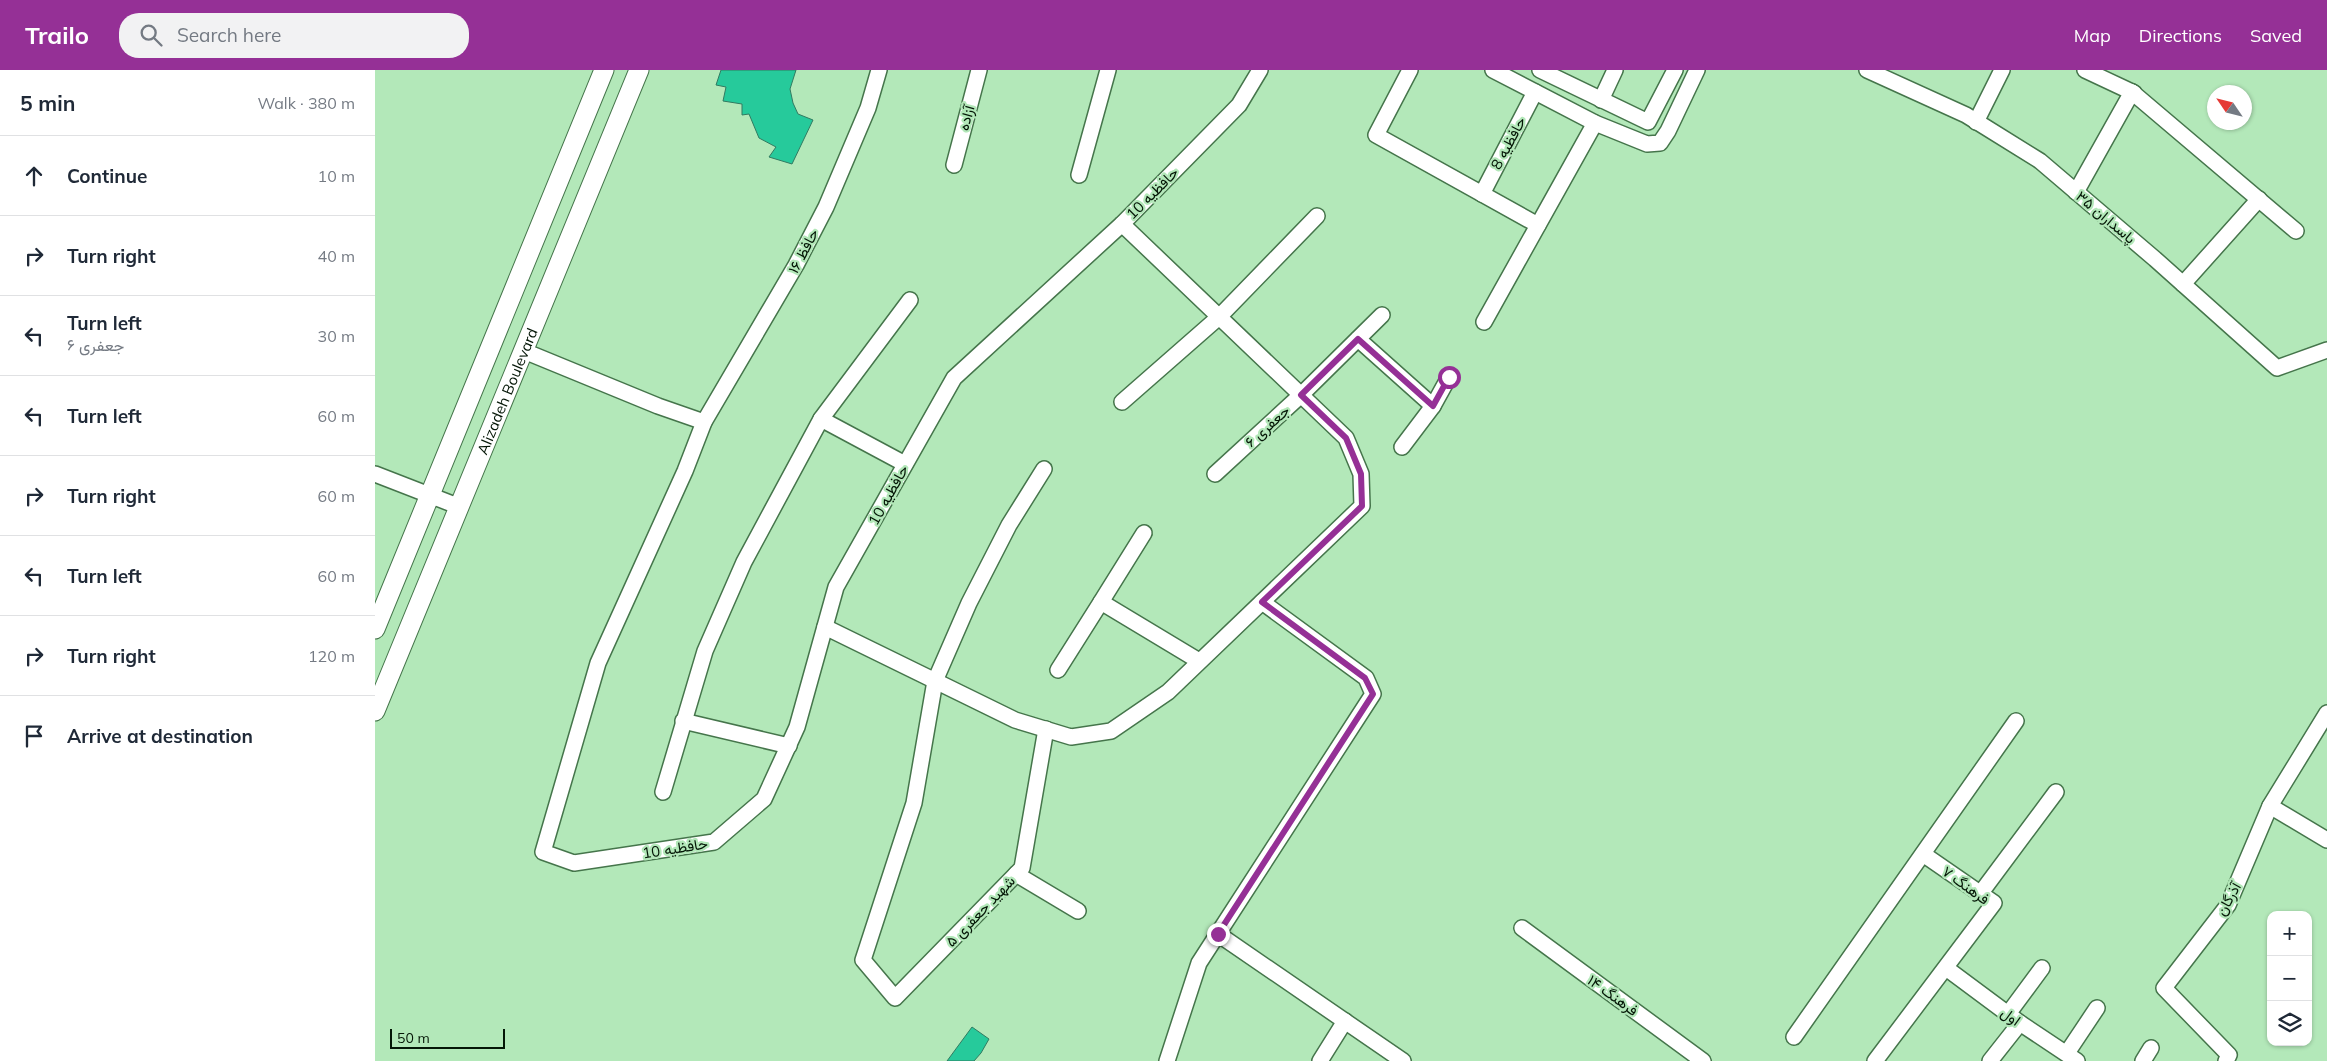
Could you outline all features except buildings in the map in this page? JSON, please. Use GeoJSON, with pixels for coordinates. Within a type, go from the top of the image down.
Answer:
{"type":"FeatureCollection","features":[{"type":"Feature","properties":{"kind":"main road","name":"Alizadeh Boulevard"},"geometry":{"type":"LineString","coordinates":[[375,629],[604,70]]}},
{"type":"Feature","properties":{"kind":"main road","name":"Alizadeh Boulevard"},"geometry":{"type":"LineString","coordinates":[[375,711],[639,70]]}},
{"type":"Feature","properties":{"kind":"street","name":"حافظ ۱۶"},"geometry":{"type":"LineString","coordinates":[[543,852],[598,663],[673,498],[704,422],[796,265],[826,206],[868,108],[879,70]]}},
{"type":"Feature","properties":{"kind":"street","name":"آزاده"},"geometry":{"type":"LineString","coordinates":[[954,165],[979,70]]}},
{"type":"Feature","properties":{"kind":"street"},"geometry":{"type":"LineString","coordinates":[[1079,175],[1108,70]]}},
{"type":"Feature","properties":{"kind":"street","name":"حافظیه 10"},"geometry":{"type":"LineString","coordinates":[[543,852],[574,863],[714,842],[764,799],[797,728],[836,587],[954,378],[1121,224],[1239,105],[1260,70]]}},
{"type":"Feature","properties":{"kind":"street"},"geometry":{"type":"LineString","coordinates":[[1410,70],[1376,135],[1538,225]]}},
{"type":"Feature","properties":{"kind":"street"},"geometry":{"type":"LineString","coordinates":[[1493,70],[1595,123],[1647,144],[1659,143],[1668,131],[1697,70]]}},
{"type":"Feature","properties":{"kind":"street"},"geometry":{"type":"LineString","coordinates":[[1540,70],[1648,122],[1675,70]]}},
{"type":"Feature","properties":{"kind":"street"},"geometry":{"type":"LineString","coordinates":[[1601,100],[1615,70]]}},
{"type":"Feature","properties":{"kind":"street","name":"پاسداران ۳۵"},"geometry":{"type":"LineString","coordinates":[[1867,70],[1976,122],[2040,161],[2277,368],[2327,350]]}},
{"type":"Feature","properties":{"kind":"street"},"geometry":{"type":"LineString","coordinates":[[1976,122],[2002,70]]}},
{"type":"Feature","properties":{"kind":"street"},"geometry":{"type":"LineString","coordinates":[[2085,70],[2133,93],[2296,231]]}},
{"type":"Feature","properties":{"kind":"street","name":"حافظیه 8"},"geometry":{"type":"LineString","coordinates":[[1481,194],[1535,92]]}},
{"type":"Feature","properties":{"kind":"street"},"geometry":{"type":"LineString","coordinates":[[2077,192],[2133,93]]}},
{"type":"Feature","properties":{"kind":"street"},"geometry":{"type":"LineString","coordinates":[[1484,322],[1595,123]]}},
{"type":"Feature","properties":{"kind":"street"},"geometry":{"type":"LineString","coordinates":[[2183,284],[2259,199]]}},
{"type":"Feature","properties":{"kind":"street"},"geometry":{"type":"LineString","coordinates":[[1122,402],[1219,317],[1317,216]]}},
{"type":"Feature","properties":{"kind":"street"},"geometry":{"type":"LineString","coordinates":[[825,626],[1015,720],[1071,737],[1111,731],[1168,692],[1362,506],[1361,474],[1346,438],[1121,224]]}},
{"type":"Feature","properties":{"kind":"street"},"geometry":{"type":"LineString","coordinates":[[663,792],[705,651],[744,562],[821,418],[910,300]]}},
{"type":"Feature","properties":{"kind":"street","name":"جعفری ۶"},"geometry":{"type":"LineString","coordinates":[[1215,474],[1301,395],[1382,315]]}},
{"type":"Feature","properties":{"kind":"street"},"geometry":{"type":"LineString","coordinates":[[1358,339],[1433,406]]}},
{"type":"Feature","properties":{"kind":"street"},"geometry":{"type":"LineString","coordinates":[[524,351],[704,422]]}},
{"type":"Feature","properties":{"kind":"street"},"geometry":{"type":"LineString","coordinates":[[1402,447],[1433,406],[1449,377]]}},
{"type":"Feature","properties":{"kind":"street"},"geometry":{"type":"LineString","coordinates":[[821,418],[905,464]]}},
{"type":"Feature","properties":{"kind":"street"},"geometry":{"type":"LineString","coordinates":[[935,681],[969,603],[1009,525],[1044,469]]}},
{"type":"Feature","properties":{"kind":"street"},"geometry":{"type":"LineString","coordinates":[[375,474],[431,494],[459,507]]}},
{"type":"Feature","properties":{"kind":"street"},"geometry":{"type":"LineString","coordinates":[[1058,670],[1144,533]]}},
{"type":"Feature","properties":{"kind":"street"},"geometry":{"type":"LineString","coordinates":[[1101,602],[1199,661]]}},
{"type":"Feature","properties":{"kind":"street"},"geometry":{"type":"LineString","coordinates":[[1167,1061],[1199,964],[1373,694],[1365,678],[1262,602]]}},
{"type":"Feature","properties":{"kind":"street","name":"شهید جعفری ۵"},"geometry":{"type":"LineString","coordinates":[[935,681],[914,803],[893,873],[871,931],[863,960],[895,998],[1022,868],[1045,729]]}},
{"type":"Feature","properties":{"kind":"street","name":"آذرگان"},"geometry":{"type":"LineString","coordinates":[[2226,1061],[2229,1055],[2164,988],[2228,905],[2271,806],[2327,713]]}},
{"type":"Feature","properties":{"kind":"street"},"geometry":{"type":"LineString","coordinates":[[683,721],[789,746]]}},
{"type":"Feature","properties":{"kind":"street"},"geometry":{"type":"LineString","coordinates":[[1794,1037],[2016,721]]}},
{"type":"Feature","properties":{"kind":"street"},"geometry":{"type":"LineString","coordinates":[[1980,894],[2055,792]]}},
{"type":"Feature","properties":{"kind":"street"},"geometry":{"type":"LineString","coordinates":[[2271,806],[2327,840]]}},
{"type":"Feature","properties":{"kind":"street","name":"فرهنگ ۷"},"geometry":{"type":"LineString","coordinates":[[1923,854],[1994,903],[1946,968]]}},
{"type":"Feature","properties":{"kind":"street"},"geometry":{"type":"LineString","coordinates":[[1016,874],[1078,911]]}},
{"type":"Feature","properties":{"kind":"street","name":"فرهنگ ۱۴"},"geometry":{"type":"LineString","coordinates":[[1522,928],[1703,1061]]}},
{"type":"Feature","properties":{"kind":"street"},"geometry":{"type":"LineString","coordinates":[[1218,934],[1403,1061]]}},
{"type":"Feature","properties":{"kind":"street"},"geometry":{"type":"LineString","coordinates":[[1875,1061],[1946,968]]}},
{"type":"Feature","properties":{"kind":"street","name":"اول"},"geometry":{"type":"LineString","coordinates":[[1946,968],[2014,1018],[2072,1057]]}},
{"type":"Feature","properties":{"kind":"street"},"geometry":{"type":"LineString","coordinates":[[1990,1061],[2042,968]]}},
{"type":"Feature","properties":{"kind":"street"},"geometry":{"type":"LineString","coordinates":[[2072,1057],[2097,1008]]}},
{"type":"Feature","properties":{"kind":"street"},"geometry":{"type":"LineString","coordinates":[[1320,1061],[1345,1022]]}},
{"type":"Feature","properties":{"kind":"street"},"geometry":{"type":"LineString","coordinates":[[2143,1061],[2151,1048]]}},
{"type":"Feature","properties":{"kind":"route"},"geometry":{"type":"LineString","coordinates":[[1218,934],[1373,694],[1365,678],[1262,602],[1362,506],[1361,474],[1346,438],[1301,395],[1358,339],[1433,406],[1449,377]]}}]}
